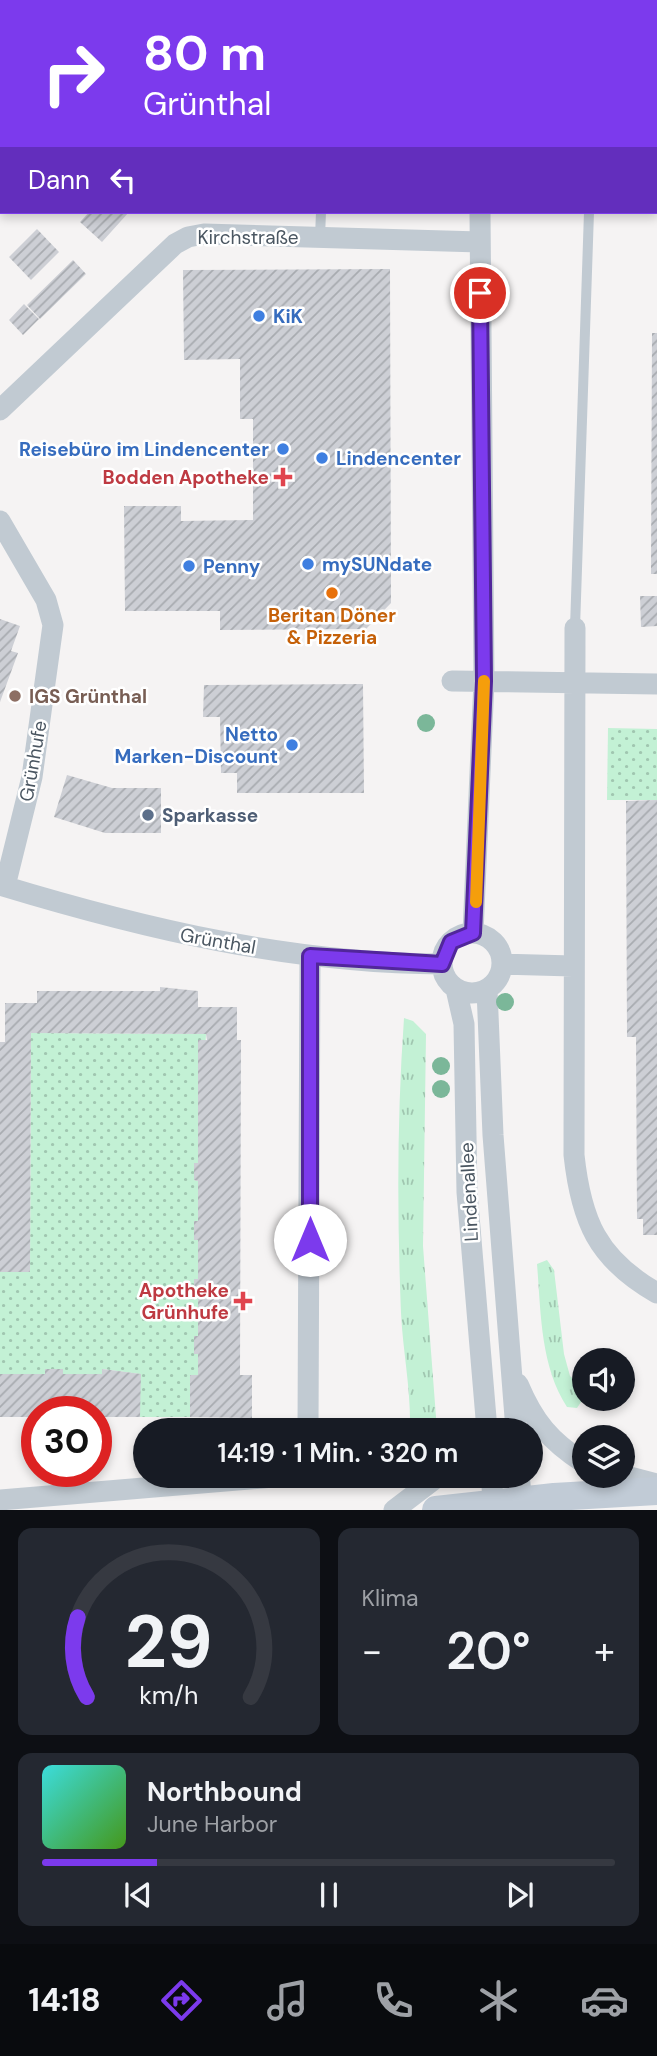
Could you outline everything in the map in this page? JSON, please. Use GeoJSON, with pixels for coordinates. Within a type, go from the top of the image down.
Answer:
{"type":"FeatureCollection","features":[{"type":"Feature","properties":{"kind":"main road"},"geometry":{"type":"LineString","coordinates":[[436,1510],[493,1496],[657,1492]]}},
{"type":"Feature","properties":{"kind":"street"},"geometry":{"type":"LineString","coordinates":[[473,933],[484,681],[480,214]]}},
{"type":"Feature","properties":{"kind":"street","name":"Kirchstraße"},"geometry":{"type":"LineString","coordinates":[[0,410],[175,244],[188,237],[204,234],[480,242]]}},
{"type":"Feature","properties":{"kind":"street","name":"Grünhufe"},"geometry":{"type":"LineString","coordinates":[[0,521],[46,600],[53,625],[32,777],[3,886]]}},
{"type":"Feature","properties":{"kind":"street"},"geometry":{"type":"LineString","coordinates":[[575,628],[573,1154],[578,1198],[600,1244],[621,1269],[657,1293]]}},
{"type":"Feature","properties":{"kind":"street"},"geometry":{"type":"LineString","coordinates":[[452,681],[657,684]]}},
{"type":"Feature","properties":{"kind":"street","name":"Grünthal"},"geometry":{"type":"LineString","coordinates":[[3,886],[165,932],[310,956],[442,964]]}},
{"type":"Feature","properties":{"kind":"street"},"geometry":{"type":"LineString","coordinates":[[473,933],[491,939],[501,955],[502,964],[495,983],[487,990],[471,994],[456,989],[446,978],[442,964],[451,942],[473,933]]}},
{"type":"Feature","properties":{"kind":"street"},"geometry":{"type":"LineString","coordinates":[[308,1418],[310,956]]}},
{"type":"Feature","properties":{"kind":"street"},"geometry":{"type":"LineString","coordinates":[[502,964],[573,966]]}},
{"type":"Feature","properties":{"kind":"street","name":"Lindenallee"},"geometry":{"type":"LineString","coordinates":[[456,989],[464,1024],[467,1192],[486,1418]]}},
{"type":"Feature","properties":{"kind":"street","name":"Lindenallee"},"geometry":{"type":"LineString","coordinates":[[487,990],[492,1121],[515,1418]]}},
{"type":"Feature","properties":{"kind":"street","name":"Lindenallee"},"geometry":{"type":"LineString","coordinates":[[511,1366],[531,1413],[557,1446],[572,1455]]}},
{"type":"Feature","properties":{"kind":"street","name":"Lindenallee"},"geometry":{"type":"LineString","coordinates":[[477,1418],[484,1395]]}},
{"type":"Feature","properties":{"kind":"street"},"geometry":{"type":"LineString","coordinates":[[635,1478],[657,1484]]}},
{"type":"Feature","properties":{"kind":"street"},"geometry":{"type":"LineString","coordinates":[[0,1500],[148,1488]]}},
{"type":"Feature","properties":{"kind":"street"},"geometry":{"type":"LineString","coordinates":[[394,1510],[423,1488]]}},
{"type":"Feature","properties":{"kind":"lane"},"geometry":{"type":"LineString","coordinates":[[320,237],[321,214]]}},
{"type":"Feature","properties":{"kind":"lane"},"geometry":{"type":"LineString","coordinates":[[575,628],[589,214]]}},
{"type":"Feature","properties":{"kind":"green space"},"geometry":{"type":"Polygon","coordinates":[[[608,728],[657,729],[657,800],[607,800],[608,728]]]}},
{"type":"Feature","properties":{"kind":"green space"},"geometry":{"type":"Polygon","coordinates":[[[404,1018],[413,1021],[426,1034],[423,1246],[436,1418],[410,1418],[401,1313],[399,1239],[404,1018]]]}},
{"type":"Feature","properties":{"kind":"green space"},"geometry":{"type":"Polygon","coordinates":[[[31,1033],[206,1034],[198,1163],[194,1163],[194,1180],[198,1181],[198,1221],[194,1222],[194,1240],[198,1240],[198,1279],[194,1279],[194,1296],[198,1296],[198,1336],[194,1336],[194,1353],[198,1354],[198,1375],[190,1375],[190,1417],[140,1417],[140,1374],[102,1369],[102,1374],[63,1374],[63,1369],[45,1374],[0,1374],[0,1272],[30,1272],[31,1033]]]}},
{"type":"Feature","properties":{"kind":"green space"},"geometry":{"type":"Polygon","coordinates":[[[547,1260],[554,1270],[564,1354],[572,1378],[572,1408],[567,1407],[551,1374],[543,1338],[537,1264],[547,1260]]]}},
{"type":"Feature","properties":{"kind":"building"},"geometry":{"type":"Polygon","coordinates":[[[87,214],[127,214],[102,242],[80,222],[87,214]]]}},
{"type":"Feature","properties":{"kind":"building"},"geometry":{"type":"Polygon","coordinates":[[[37,229],[59,252],[31,280],[9,257],[37,229]]]}},
{"type":"Feature","properties":{"kind":"building"},"geometry":{"type":"Polygon","coordinates":[[[73,260],[86,274],[40,319],[27,305],[73,260]]]}},
{"type":"Feature","properties":{"kind":"building","name":"Lindencenter"},"geometry":{"type":"Polygon","coordinates":[[[390,269],[391,603],[366,629],[220,630],[220,611],[125,611],[124,506],[181,506],[181,521],[253,520],[253,419],[240,419],[240,359],[184,360],[183,270],[390,269]]]}},
{"type":"Feature","properties":{"kind":"building"},"geometry":{"type":"Polygon","coordinates":[[[24,304],[39,319],[23,335],[9,320],[24,304]]]}},
{"type":"Feature","properties":{"kind":"building"},"geometry":{"type":"Polygon","coordinates":[[[652,333],[657,333],[657,574],[651,574],[652,333]]]}},
{"type":"Feature","properties":{"kind":"building"},"geometry":{"type":"Polygon","coordinates":[[[640,596],[657,596],[657,626],[641,627],[640,596]]]}},
{"type":"Feature","properties":{"kind":"building"},"geometry":{"type":"Polygon","coordinates":[[[0,619],[20,626],[11,651],[18,653],[0,702],[0,619]]]}},
{"type":"Feature","properties":{"kind":"building","name":"Netto Marken-Discount"},"geometry":{"type":"Polygon","coordinates":[[[363,684],[364,793],[237,793],[237,773],[221,773],[220,717],[203,717],[204,685],[363,684]]]}},
{"type":"Feature","properties":{"kind":"building"},"geometry":{"type":"Polygon","coordinates":[[[67,775],[112,788],[161,788],[161,833],[105,833],[54,817],[67,775]]]}},
{"type":"Feature","properties":{"kind":"building"},"geometry":{"type":"Polygon","coordinates":[[[657,800],[657,1235],[643,1235],[643,1219],[637,1219],[636,1037],[627,1037],[626,801],[657,800]]]}},
{"type":"Feature","properties":{"kind":"building"},"geometry":{"type":"Polygon","coordinates":[[[160,987],[198,991],[198,1007],[237,1007],[237,1040],[241,1040],[240,1375],[252,1375],[252,1418],[190,1417],[190,1375],[198,1375],[198,1354],[194,1354],[194,1336],[198,1336],[198,1296],[194,1297],[194,1279],[198,1279],[198,1240],[194,1240],[194,1221],[198,1221],[198,1181],[194,1180],[194,1163],[198,1163],[198,1040],[207,1040],[206,1034],[31,1033],[30,1272],[0,1272],[0,1042],[5,1042],[5,1003],[37,1003],[37,991],[160,991],[160,987]]]}},
{"type":"Feature","properties":{"kind":"building"},"geometry":{"type":"Polygon","coordinates":[[[45,1369],[63,1369],[63,1374],[102,1374],[102,1369],[141,1374],[140,1417],[112,1417],[112,1396],[21,1396],[21,1417],[0,1417],[0,1374],[45,1374],[45,1369]]]}},
{"type":"Feature","properties":{"kind":"slow traffic"},"geometry":{"type":"LineString","coordinates":[[476,902],[484,681]]}},
{"type":"Feature","properties":{"kind":"place","name":"KiK"},"geometry":{"type":"Point","coordinates":[259,316]}},
{"type":"Feature","properties":{"kind":"place","name":"Reisebüro im Lindencenter"},"geometry":{"type":"Point","coordinates":[283,449]}},
{"type":"Feature","properties":{"kind":"place","name":"Lindencenter"},"geometry":{"type":"Point","coordinates":[322,458]}},
{"type":"Feature","properties":{"kind":"place","name":"Bodden Apotheke"},"geometry":{"type":"Point","coordinates":[283,477]}},
{"type":"Feature","properties":{"kind":"place","name":"mySUNdate"},"geometry":{"type":"Point","coordinates":[308,564]}},
{"type":"Feature","properties":{"kind":"place","name":"Penny"},"geometry":{"type":"Point","coordinates":[189,566]}},
{"type":"Feature","properties":{"kind":"place","name":"Beritan Döner & Pizzeria"},"geometry":{"type":"Point","coordinates":[332,593]}},
{"type":"Feature","properties":{"kind":"place","name":"IGS Grünthal"},"geometry":{"type":"Point","coordinates":[15,696]}},
{"type":"Feature","properties":{"kind":"place","name":"Netto Marken-Discount"},"geometry":{"type":"Point","coordinates":[292,745]}},
{"type":"Feature","properties":{"kind":"place","name":"Sparkasse"},"geometry":{"type":"Point","coordinates":[148,815]}},
{"type":"Feature","properties":{"kind":"place","name":"Apotheke Grünhufe"},"geometry":{"type":"Point","coordinates":[243,1301]}},
{"type":"Feature","properties":{"kind":"route"},"geometry":{"type":"LineString","coordinates":[[310,1240],[310,956],[407,964],[442,964],[446,948],[451,942],[465,934],[473,933],[481,812],[484,681],[480,293]]}}]}
